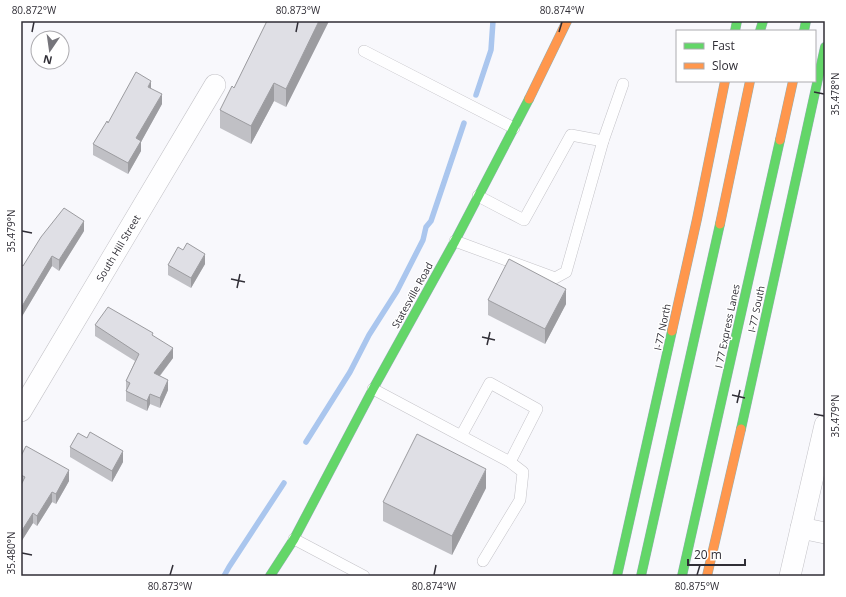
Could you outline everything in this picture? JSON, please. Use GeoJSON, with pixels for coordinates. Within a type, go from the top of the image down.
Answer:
{"type":"FeatureCollection","features":[{"type":"Feature","properties":{"kind":"main road","name":"Statesville Road"},"geometry":{"type":"LineString","coordinates":[[270,576],[294,539],[373,389],[455,241],[514,128],[567,21]]}},
{"type":"Feature","properties":{"kind":"main road","name":"I-77 South"},"geometry":{"type":"LineString","coordinates":[[707,576],[825,46]]}},
{"type":"Feature","properties":{"kind":"main road","name":"I-77 North"},"geometry":{"type":"LineString","coordinates":[[617,576],[692,243],[725,82]]}},
{"type":"Feature","properties":{"kind":"main road"},"geometry":{"type":"LineString","coordinates":[[641,576],[704,300],[750,82]]}},
{"type":"Feature","properties":{"kind":"main road","name":"I 77 Express Lanes"},"geometry":{"type":"LineString","coordinates":[[682,576],[793,82]]}},
{"type":"Feature","properties":{"kind":"street","name":"South Hill Street"},"geometry":{"type":"LineString","coordinates":[[21,411],[28,384],[215,85]]}},
{"type":"Feature","properties":{"kind":"street"},"geometry":{"type":"LineString","coordinates":[[790,576],[825,425]]}},
{"type":"Feature","properties":{"kind":"street"},"geometry":{"type":"LineString","coordinates":[[801,528],[825,533]]}},
{"type":"Feature","properties":{"kind":"lane"},"geometry":{"type":"LineString","coordinates":[[364,51],[514,128]]}},
{"type":"Feature","properties":{"kind":"lane"},"geometry":{"type":"LineString","coordinates":[[455,241],[556,278],[566,272],[602,141],[623,84]]}},
{"type":"Feature","properties":{"kind":"lane"},"geometry":{"type":"LineString","coordinates":[[478,196],[524,220],[571,135],[602,141]]}},
{"type":"Feature","properties":{"kind":"lane"},"geometry":{"type":"LineString","coordinates":[[461,436],[490,383],[537,409],[510,462]]}},
{"type":"Feature","properties":{"kind":"lane"},"geometry":{"type":"LineString","coordinates":[[373,389],[510,462],[523,472],[520,500],[483,561]]}},
{"type":"Feature","properties":{"kind":"lane"},"geometry":{"type":"LineString","coordinates":[[294,539],[364,576]]}},
{"type":"Feature","properties":{"kind":"building"},"geometry":{"type":"Polygon","coordinates":[[[267,21],[319,21],[286,89],[274,83],[251,126],[220,110],[232,86],[234,88],[267,21]]]}},
{"type":"Feature","properties":{"kind":"building"},"geometry":{"type":"Polygon","coordinates":[[[136,72],[151,81],[148,87],[162,94],[136,138],[141,141],[128,163],[93,144],[107,121],[108,123],[136,72]]]}},
{"type":"Feature","properties":{"kind":"building"},"geometry":{"type":"Polygon","coordinates":[[[64,208],[84,221],[59,260],[52,256],[21,308],[21,265],[23,266],[41,237],[64,208]]]}},
{"type":"Feature","properties":{"kind":"building"},"geometry":{"type":"Polygon","coordinates":[[[187,243],[205,254],[191,278],[168,265],[178,247],[183,250],[187,243]]]}},
{"type":"Feature","properties":{"kind":"building"},"geometry":{"type":"Polygon","coordinates":[[[509,259],[566,289],[545,329],[488,300],[509,259]]]}},
{"type":"Feature","properties":{"kind":"building"},"geometry":{"type":"Polygon","coordinates":[[[108,307],[153,333],[152,335],[173,348],[154,373],[168,380],[160,398],[150,394],[147,401],[126,391],[130,383],[126,381],[139,354],[95,325],[108,307]]]}},
{"type":"Feature","properties":{"kind":"building"},"geometry":{"type":"Polygon","coordinates":[[[90,432],[123,451],[112,471],[70,447],[78,433],[87,438],[90,432]]]}},
{"type":"Feature","properties":{"kind":"building"},"geometry":{"type":"Polygon","coordinates":[[[417,434],[486,469],[452,536],[383,502],[417,434]]]}},
{"type":"Feature","properties":{"kind":"building"},"geometry":{"type":"Polygon","coordinates":[[[26,446],[69,470],[56,494],[52,492],[37,516],[33,513],[21,532],[21,485],[25,477],[21,475],[21,456],[26,446]]]}},
{"type":"Feature","properties":{"kind":"waterway"},"geometry":{"type":"LineString","coordinates":[[476,95],[491,50],[493,21]]}},
{"type":"Feature","properties":{"kind":"waterway"},"geometry":{"type":"LineString","coordinates":[[306,442],[350,372],[369,335],[397,291],[423,240],[426,227],[431,221],[464,123]]}},
{"type":"Feature","properties":{"kind":"waterway"},"geometry":{"type":"LineString","coordinates":[[224,576],[284,483]]}},
{"type":"Feature","properties":{"kind":"traffic: fast"},"geometry":{"type":"LineString","coordinates":[[735,30],[737,21]]}},
{"type":"Feature","properties":{"kind":"traffic: fast"},"geometry":{"type":"LineString","coordinates":[[760,30],[763,21]]}},
{"type":"Feature","properties":{"kind":"traffic: fast"},"geometry":{"type":"LineString","coordinates":[[804,30],[806,21]]}},
{"type":"Feature","properties":{"kind":"traffic: fast"},"geometry":{"type":"LineString","coordinates":[[741,429],[825,47]]}},
{"type":"Feature","properties":{"kind":"traffic: fast"},"geometry":{"type":"LineString","coordinates":[[270,576],[294,539],[373,389],[455,241],[529,99]]}},
{"type":"Feature","properties":{"kind":"traffic: fast"},"geometry":{"type":"LineString","coordinates":[[682,576],[780,140]]}},
{"type":"Feature","properties":{"kind":"traffic: fast"},"geometry":{"type":"LineString","coordinates":[[641,576],[720,224]]}},
{"type":"Feature","properties":{"kind":"traffic: fast"},"geometry":{"type":"LineString","coordinates":[[617,576],[672,331]]}},
{"type":"Feature","properties":{"kind":"traffic: slow"},"geometry":{"type":"LineString","coordinates":[[529,99],[567,21]]}},
{"type":"Feature","properties":{"kind":"traffic: slow"},"geometry":{"type":"LineString","coordinates":[[672,331],[697,219],[725,82]]}},
{"type":"Feature","properties":{"kind":"traffic: slow"},"geometry":{"type":"LineString","coordinates":[[720,224],[750,82]]}},
{"type":"Feature","properties":{"kind":"traffic: slow"},"geometry":{"type":"LineString","coordinates":[[780,140],[793,82]]}},
{"type":"Feature","properties":{"kind":"traffic: slow"},"geometry":{"type":"LineString","coordinates":[[707,576],[741,429]]}}]}
